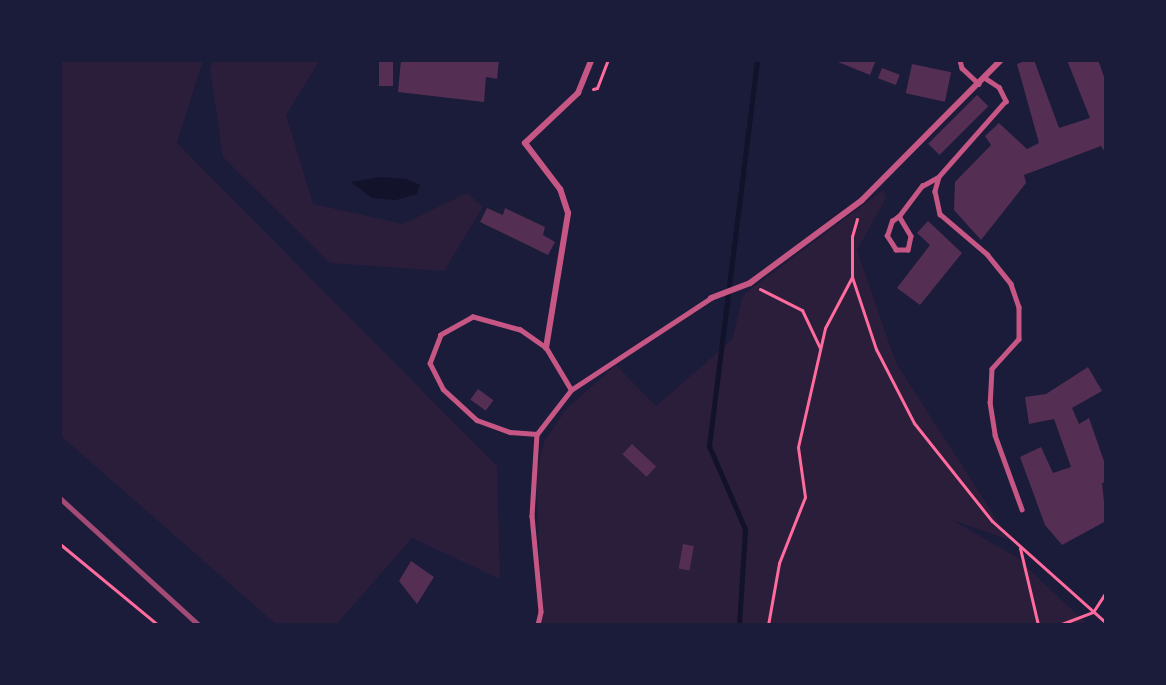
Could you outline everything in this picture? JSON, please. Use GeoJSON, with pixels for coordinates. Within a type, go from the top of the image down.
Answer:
{"type":"FeatureCollection","features":[{"type":"Feature","properties":{"kind":"street"},"geometry":{"type":"LineString","coordinates":[[546,348],[568,213],[560,189],[525,143],[578,93],[591,60]]}},
{"type":"Feature","properties":{"kind":"street"},"geometry":{"type":"LineString","coordinates":[[711,298],[750,283],[862,200],[1001,60]]}},
{"type":"Feature","properties":{"kind":"lane"},"geometry":{"type":"LineString","coordinates":[[960,60],[962,68],[979,84]]}},
{"type":"Feature","properties":{"kind":"lane"},"geometry":{"type":"LineString","coordinates":[[899,216],[911,236],[908,250],[896,250],[887,236],[891,220],[899,216],[922,186],[939,177],[1006,101],[999,87],[985,78]]}},
{"type":"Feature","properties":{"kind":"lane"},"geometry":{"type":"LineString","coordinates":[[939,177],[935,191],[940,214],[987,254],[1011,284],[1019,307],[1019,339],[992,369],[990,402],[995,435],[1022,509]]}},
{"type":"Feature","properties":{"kind":"lane"},"geometry":{"type":"LineString","coordinates":[[538,625],[542,612],[532,516],[537,434],[571,390],[711,298]]}},
{"type":"Feature","properties":{"kind":"lane"},"geometry":{"type":"LineString","coordinates":[[537,434],[510,432],[477,420],[443,389],[430,363],[441,335],[473,316],[520,330],[546,348],[571,390]]}},
{"type":"Feature","properties":{"kind":"path"},"geometry":{"type":"LineString","coordinates":[[862,200],[852,236],[852,277],[876,349],[914,423],[992,521],[1106,623]]}},
{"type":"Feature","properties":{"kind":"path"},"geometry":{"type":"LineString","coordinates":[[768,625],[779,563],[805,496],[798,447],[825,328],[852,277]]}},
{"type":"Feature","properties":{"kind":"path"},"geometry":{"type":"LineString","coordinates":[[750,283],[802,310],[820,350]]}},
{"type":"Feature","properties":{"kind":"path"},"geometry":{"type":"LineString","coordinates":[[60,544],[158,625]]}},
{"type":"Feature","properties":{"kind":"path"},"geometry":{"type":"LineString","coordinates":[[1020,546],[1038,625]]}},
{"type":"Feature","properties":{"kind":"path"},"geometry":{"type":"LineString","coordinates":[[1059,625],[1093,612],[1106,592]]}},
{"type":"Feature","properties":{"kind":"shaded area"},"geometry":{"type":"Polygon","coordinates":[[[60,60],[203,60],[177,143],[497,466],[500,579],[412,538],[336,625],[277,625],[60,435],[60,60]]]}},
{"type":"Feature","properties":{"kind":"shaded area"},"geometry":{"type":"Polygon","coordinates":[[[213,60],[320,60],[286,115],[313,204],[403,224],[467,193],[483,207],[444,271],[330,263],[223,157],[210,69],[213,60]]]}},
{"type":"Feature","properties":{"kind":"shaded area"},"geometry":{"type":"Polygon","coordinates":[[[381,177],[406,179],[420,185],[417,194],[396,200],[372,198],[351,182],[381,177]]]}},
{"type":"Feature","properties":{"kind":"shaded area"},"geometry":{"type":"Polygon","coordinates":[[[883,190],[886,198],[857,250],[896,363],[1010,540],[952,520],[1015,556],[1088,625],[538,625],[542,617],[536,473],[544,442],[567,408],[616,365],[656,406],[732,340],[743,295],[883,190]]]}},
{"type":"Feature","properties":{"kind":"building"},"geometry":{"type":"Polygon","coordinates":[[[379,60],[393,60],[393,86],[379,86],[379,60]]]}},
{"type":"Feature","properties":{"kind":"building"},"geometry":{"type":"Polygon","coordinates":[[[401,60],[499,60],[497,79],[486,77],[484,102],[398,92],[401,60]]]}},
{"type":"Feature","properties":{"kind":"building"},"geometry":{"type":"Polygon","coordinates":[[[833,60],[876,60],[870,75],[833,60]]]}},
{"type":"Feature","properties":{"kind":"building"},"geometry":{"type":"Polygon","coordinates":[[[1034,60],[1059,128],[1090,118],[1067,60],[1098,60],[1106,82],[1106,154],[1101,146],[1024,175],[1026,183],[981,240],[954,210],[955,182],[991,145],[985,136],[999,123],[1027,149],[1039,143],[1017,64],[1034,60]]]}},
{"type":"Feature","properties":{"kind":"building"},"geometry":{"type":"Polygon","coordinates":[[[912,64],[951,72],[945,102],[906,93],[912,64]]]}},
{"type":"Feature","properties":{"kind":"building"},"geometry":{"type":"Polygon","coordinates":[[[882,68],[900,75],[896,85],[878,78],[882,68]]]}},
{"type":"Feature","properties":{"kind":"building"},"geometry":{"type":"Polygon","coordinates":[[[977,95],[988,106],[940,155],[928,144],[977,95]]]}},
{"type":"Feature","properties":{"kind":"building"},"geometry":{"type":"Polygon","coordinates":[[[487,208],[503,215],[505,208],[545,227],[543,235],[555,242],[548,255],[480,222],[487,208]]]}},
{"type":"Feature","properties":{"kind":"building"},"geometry":{"type":"Polygon","coordinates":[[[928,221],[962,253],[920,305],[897,288],[930,245],[917,233],[928,221]]]}},
{"type":"Feature","properties":{"kind":"building"},"geometry":{"type":"Polygon","coordinates":[[[1088,367],[1102,391],[1072,408],[1079,424],[1089,418],[1106,467],[1106,482],[1102,483],[1106,521],[1062,545],[1045,525],[1020,457],[1041,447],[1053,473],[1071,467],[1054,419],[1029,424],[1025,397],[1046,394],[1088,367]]]}},
{"type":"Feature","properties":{"kind":"building"},"geometry":{"type":"Polygon","coordinates":[[[478,389],[493,400],[486,411],[470,400],[478,389]]]}},
{"type":"Feature","properties":{"kind":"building"},"geometry":{"type":"Polygon","coordinates":[[[632,444],[656,467],[647,477],[622,454],[632,444]]]}},
{"type":"Feature","properties":{"kind":"building"},"geometry":{"type":"Polygon","coordinates":[[[683,544],[694,546],[689,571],[679,569],[683,544]]]}},
{"type":"Feature","properties":{"kind":"building"},"geometry":{"type":"Polygon","coordinates":[[[411,561],[434,577],[417,604],[399,581],[411,561]]]}},
{"type":"Feature","properties":{"kind":"waterway"},"geometry":{"type":"LineString","coordinates":[[739,625],[745,529],[709,446],[757,60]]}},
{"type":"Feature","properties":{"kind":"railway"},"geometry":{"type":"LineString","coordinates":[[60,498],[199,625]]}}]}
